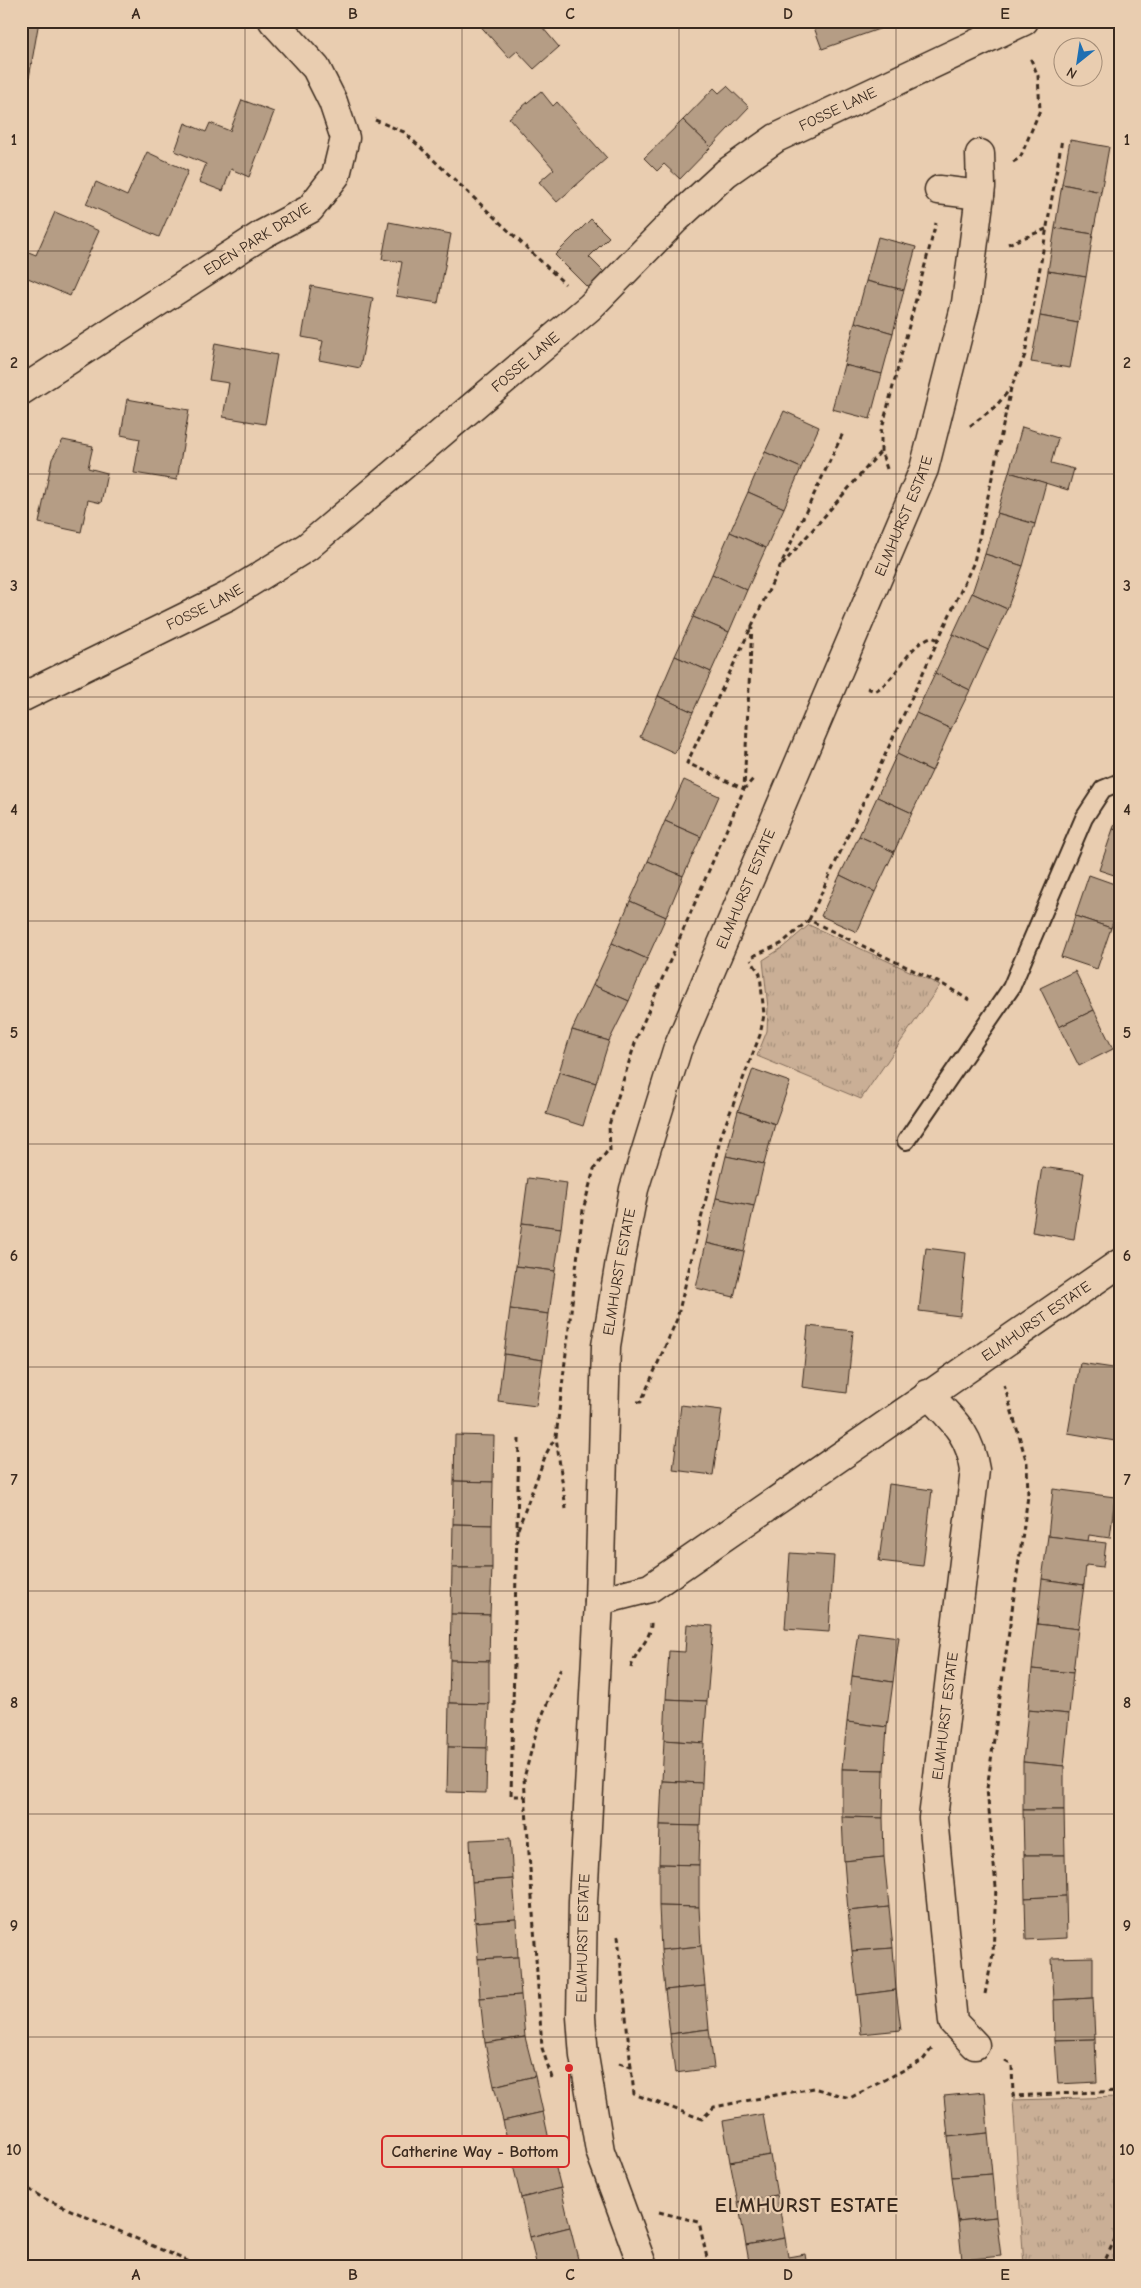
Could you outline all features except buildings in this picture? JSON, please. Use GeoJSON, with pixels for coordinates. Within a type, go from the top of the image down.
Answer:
{"type":"FeatureCollection","features":[{"type":"Feature","properties":{"kind":"street","name":"EDEN PARK DRIVE"},"geometry":{"type":"LineString","coordinates":[[21,391],[263,234],[310,209],[336,175],[345,138],[333,102],[316,68],[273,21]]}},
{"type":"Feature","properties":{"kind":"street","name":"FOSSE LANE"},"geometry":{"type":"LineString","coordinates":[[21,698],[228,596],[307,547],[590,307],[676,219],[726,173],[776,138],[1020,22]]}},
{"type":"Feature","properties":{"kind":"street","name":"ELMHURST ESTATE"},"geometry":{"type":"LineString","coordinates":[[644,2267],[600,2151],[584,2056],[581,2017],[584,1901],[599,1601],[606,1346],[634,1189],[656,1112],[677,1050],[924,469],[966,303],[980,191],[980,154]]}},
{"type":"Feature","properties":{"kind":"street"},"geometry":{"type":"LineString","coordinates":[[939,190],[980,191]]}},
{"type":"Feature","properties":{"kind":"street","name":"ELMHURST ESTATE"},"geometry":{"type":"LineString","coordinates":[[599,1601],[650,1588],[1120,1263]]}},
{"type":"Feature","properties":{"kind":"street","name":"ELMHURST ESTATE"},"geometry":{"type":"LineString","coordinates":[[928,1394],[960,1428],[972,1450],[974,1470],[934,1818],[953,2022]]}},
{"type":"Feature","properties":{"kind":"street"},"geometry":{"type":"LineString","coordinates":[[953,2022],[975,2045]]}},
{"type":"Feature","properties":{"kind":"lane"},"geometry":{"type":"LineString","coordinates":[[906,1141],[1011,988],[1084,818],[1103,789],[1120,782]]}},
{"type":"Feature","properties":{"kind":"path"},"geometry":{"type":"LineString","coordinates":[[980,191],[1020,158],[1040,110],[1038,76],[1020,22]]}},
{"type":"Feature","properties":{"kind":"path"},"geometry":{"type":"LineString","coordinates":[[333,102],[404,132],[590,307]]}},
{"type":"Feature","properties":{"kind":"path"},"geometry":{"type":"LineString","coordinates":[[605,1403],[641,1402],[677,1319],[720,1136],[760,1035],[764,1015],[760,974],[750,957],[781,944],[809,920],[974,562],[1011,388],[1026,355],[1062,139]]}},
{"type":"Feature","properties":{"kind":"path"},"geometry":{"type":"LineString","coordinates":[[910,503],[890,477],[881,451],[881,432],[933,229]]}},
{"type":"Feature","properties":{"kind":"path"},"geometry":{"type":"LineString","coordinates":[[936,422],[970,426],[996,406],[1011,388]]}},
{"type":"Feature","properties":{"kind":"path"},"geometry":{"type":"LineString","coordinates":[[752,626],[744,789],[687,763],[843,433]]}},
{"type":"Feature","properties":{"kind":"path"},"geometry":{"type":"LineString","coordinates":[[779,569],[881,451]]}},
{"type":"Feature","properties":{"kind":"path"},"geometry":{"type":"LineString","coordinates":[[836,676],[875,691],[884,686],[920,641],[931,637],[939,640]]}},
{"type":"Feature","properties":{"kind":"path"},"geometry":{"type":"LineString","coordinates":[[809,920],[944,985]]}},
{"type":"Feature","properties":{"kind":"path"},"geometry":{"type":"LineString","coordinates":[[975,2045],[993,1954],[996,1887],[987,1789],[1028,1496],[1027,1463],[994,1350]]}},
{"type":"Feature","properties":{"kind":"path"},"geometry":{"type":"LineString","coordinates":[[517,1531],[546,1454],[556,1437]]}},
{"type":"Feature","properties":{"kind":"path"},"geometry":{"type":"LineString","coordinates":[[519,1439],[510,1796],[525,1796]]}},
{"type":"Feature","properties":{"kind":"path"},"geometry":{"type":"LineString","coordinates":[[629,1675],[632,1662],[652,1633],[650,1588]]}},
{"type":"Feature","properties":{"kind":"path"},"geometry":{"type":"LineString","coordinates":[[553,2083],[542,2048],[524,1778],[537,1729],[557,1673],[563,1665]]}},
{"type":"Feature","properties":{"kind":"path"},"geometry":{"type":"LineString","coordinates":[[618,1929],[634,2094],[702,2120],[714,2107],[813,2088],[850,2098],[923,2060],[953,2022]]}},
{"type":"Feature","properties":{"kind":"path"},"geometry":{"type":"LineString","coordinates":[[618,2063],[631,2067]]}},
{"type":"Feature","properties":{"kind":"path"},"geometry":{"type":"LineString","coordinates":[[1014,2096],[1120,2091]]}},
{"type":"Feature","properties":{"kind":"path"},"geometry":{"type":"LineString","coordinates":[[21,2184],[41,2197],[201,2267]]}},
{"type":"Feature","properties":{"kind":"path"},"geometry":{"type":"LineString","coordinates":[[620,2203],[699,2222],[709,2267]]}},
{"type":"Feature","properties":{"kind":"path"},"geometry":{"type":"LineString","coordinates":[[1102,2267],[1120,2228]]}},
{"type":"Feature","properties":{"kind":"green space"},"geometry":{"type":"Polygon","coordinates":[[[809,925],[940,985],[861,1099],[757,1056],[767,1031],[768,1008],[763,960],[782,948],[809,925]]]}},
{"type":"Feature","properties":{"kind":"green space"},"geometry":{"type":"Polygon","coordinates":[[[1120,2097],[1120,2267],[1024,2267],[1013,2100],[1120,2097]]]}},
{"type":"Feature","properties":{"kind":"place","name":"Catherine Way - Bottom"},"geometry":{"type":"Point","coordinates":[569,2068]}},
{"type":"Feature","properties":{"kind":"district","name":"ELMHURST ESTATE"},"geometry":{"type":"Point","coordinates":[807,2205]}}]}
